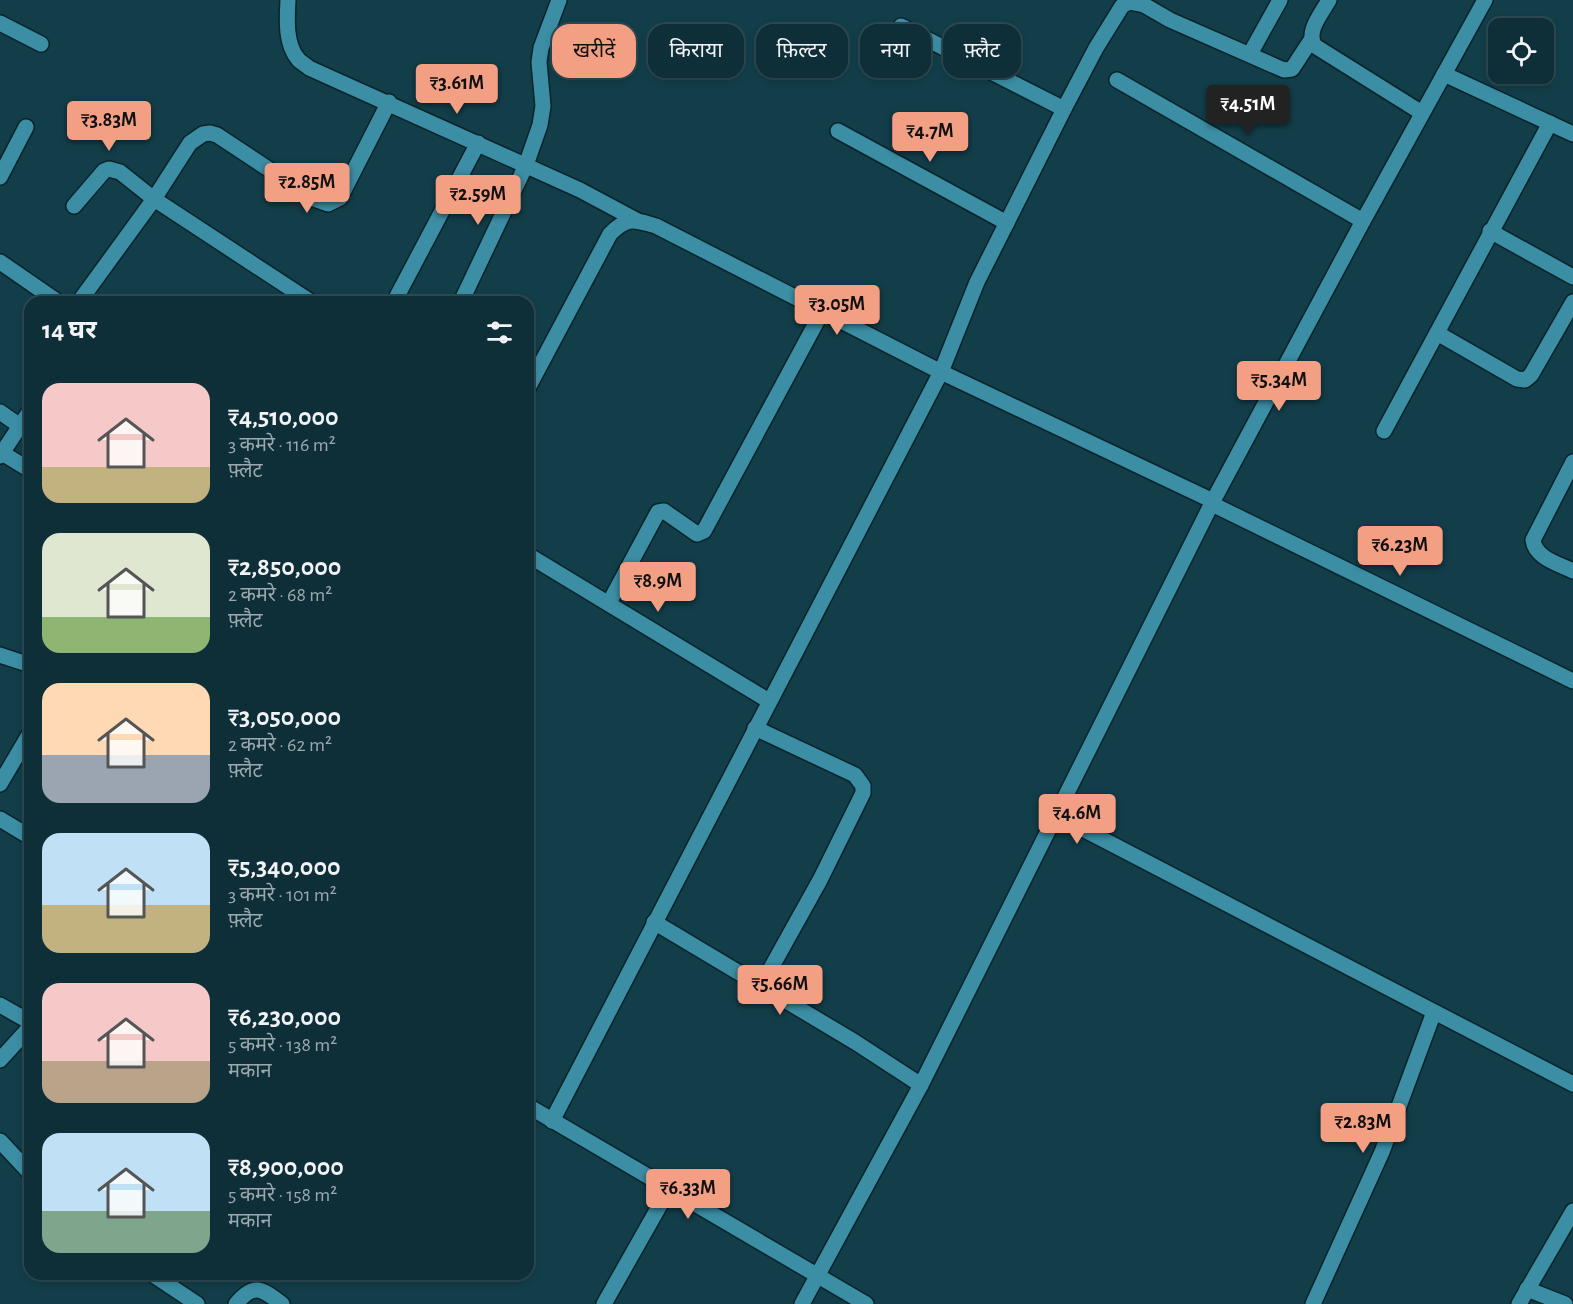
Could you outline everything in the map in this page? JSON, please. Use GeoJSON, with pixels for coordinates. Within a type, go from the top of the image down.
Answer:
{"type":"FeatureCollection","features":[{"type":"Feature","properties":{"kind":"street"},"geometry":{"type":"LineString","coordinates":[[288,0],[287,23],[291,42],[297,58],[309,68],[389,102],[580,190],[638,221],[656,226],[941,372],[1212,502],[1573,681]]}},
{"type":"Feature","properties":{"kind":"street"},"geometry":{"type":"LineString","coordinates":[[464,296],[526,165],[540,124],[543,106],[540,48],[559,0]]}},
{"type":"Feature","properties":{"kind":"street"},"geometry":{"type":"LineString","coordinates":[[1250,54],[1280,0]]}},
{"type":"Feature","properties":{"kind":"street"},"geometry":{"type":"LineString","coordinates":[[552,1121],[941,372],[977,282],[1096,48],[1122,6],[1129,2],[1145,3],[1170,20],[1284,70],[1289,70],[1292,69],[1311,40],[1312,32],[1329,0]]}},
{"type":"Feature","properties":{"kind":"street"},"geometry":{"type":"LineString","coordinates":[[802,1304],[921,1085],[1212,502],[1485,0]]}},
{"type":"Feature","properties":{"kind":"street"},"geometry":{"type":"LineString","coordinates":[[0,23],[41,44]]}},
{"type":"Feature","properties":{"kind":"street"},"geometry":{"type":"LineString","coordinates":[[1311,40],[1328,56],[1422,113]]}},
{"type":"Feature","properties":{"kind":"street"},"geometry":{"type":"LineString","coordinates":[[931,41],[1064,109]]}},
{"type":"Feature","properties":{"kind":"street"},"geometry":{"type":"LineString","coordinates":[[1444,74],[1573,134]]}},
{"type":"Feature","properties":{"kind":"street"},"geometry":{"type":"LineString","coordinates":[[1117,80],[1363,221]]}},
{"type":"Feature","properties":{"kind":"street"},"geometry":{"type":"LineString","coordinates":[[83,296],[154,198],[190,143],[203,134],[217,135],[314,199],[328,204],[336,202],[345,190],[389,102]]}},
{"type":"Feature","properties":{"kind":"street"},"geometry":{"type":"LineString","coordinates":[[1384,430],[1550,123]]}},
{"type":"Feature","properties":{"kind":"street"},"geometry":{"type":"LineString","coordinates":[[0,177],[26,127]]}},
{"type":"Feature","properties":{"kind":"street"},"geometry":{"type":"LineString","coordinates":[[838,131],[1007,224]]}},
{"type":"Feature","properties":{"kind":"street"},"geometry":{"type":"LineString","coordinates":[[397,296],[478,143]]}},
{"type":"Feature","properties":{"kind":"street"},"geometry":{"type":"LineString","coordinates":[[74,206],[104,171],[109,169],[120,172],[154,198],[302,296]]}},
{"type":"Feature","properties":{"kind":"street"},"geometry":{"type":"LineString","coordinates":[[534,377],[610,234],[622,222],[638,221]]}},
{"type":"Feature","properties":{"kind":"street"},"geometry":{"type":"LineString","coordinates":[[1490,231],[1573,277]]}},
{"type":"Feature","properties":{"kind":"street"},"geometry":{"type":"LineString","coordinates":[[0,262],[49,296]]}},
{"type":"Feature","properties":{"kind":"street"},"geometry":{"type":"LineString","coordinates":[[1437,333],[1517,379],[1525,380],[1531,375],[1573,302]]}},
{"type":"Feature","properties":{"kind":"street"},"geometry":{"type":"LineString","coordinates":[[609,603],[658,512],[664,512],[697,534],[704,531],[823,310]]}},
{"type":"Feature","properties":{"kind":"street"},"geometry":{"type":"LineString","coordinates":[[0,412],[20,426]]}},
{"type":"Feature","properties":{"kind":"street"},"geometry":{"type":"LineString","coordinates":[[24,420],[1,455],[24,467]]}},
{"type":"Feature","properties":{"kind":"street"},"geometry":{"type":"LineString","coordinates":[[1573,462],[1533,540],[1534,546],[1541,555],[1573,571]]}},
{"type":"Feature","properties":{"kind":"street"},"geometry":{"type":"LineString","coordinates":[[534,559],[769,700]]}},
{"type":"Feature","properties":{"kind":"street"},"geometry":{"type":"LineString","coordinates":[[0,655],[24,663]]}},
{"type":"Feature","properties":{"kind":"street"},"geometry":{"type":"LineString","coordinates":[[755,728],[855,775],[863,786],[863,793],[824,870],[761,986]]}},
{"type":"Feature","properties":{"kind":"street"},"geometry":{"type":"LineString","coordinates":[[0,784],[24,743]]}},
{"type":"Feature","properties":{"kind":"street"},"geometry":{"type":"LineString","coordinates":[[1056,815],[1573,1084]]}},
{"type":"Feature","properties":{"kind":"street"},"geometry":{"type":"LineString","coordinates":[[0,819],[24,833]]}},
{"type":"Feature","properties":{"kind":"street"},"geometry":{"type":"LineString","coordinates":[[654,922],[921,1085]]}},
{"type":"Feature","properties":{"kind":"street"},"geometry":{"type":"LineString","coordinates":[[0,1005],[24,1019]]}},
{"type":"Feature","properties":{"kind":"street"},"geometry":{"type":"LineString","coordinates":[[1313,1304],[1382,1152],[1434,1012]]}},
{"type":"Feature","properties":{"kind":"street"},"geometry":{"type":"LineString","coordinates":[[0,1060],[24,1034]]}},
{"type":"Feature","properties":{"kind":"street"},"geometry":{"type":"LineString","coordinates":[[534,1110],[866,1304]]}},
{"type":"Feature","properties":{"kind":"street"},"geometry":{"type":"LineString","coordinates":[[0,1141],[24,1167]]}},
{"type":"Feature","properties":{"kind":"street"},"geometry":{"type":"LineString","coordinates":[[604,1304],[669,1190]]}},
{"type":"Feature","properties":{"kind":"street"},"geometry":{"type":"LineString","coordinates":[[1519,1304],[1573,1210]]}},
{"type":"Feature","properties":{"kind":"street"},"geometry":{"type":"LineString","coordinates":[[161,1280],[197,1304]]}},
{"type":"Feature","properties":{"kind":"street"},"geometry":{"type":"LineString","coordinates":[[236,1304],[248,1291],[256,1289],[265,1292],[282,1304]]}},
{"type":"Feature","properties":{"kind":"street"},"geometry":{"type":"LineString","coordinates":[[1527,1289],[1565,1304]]}}]}
